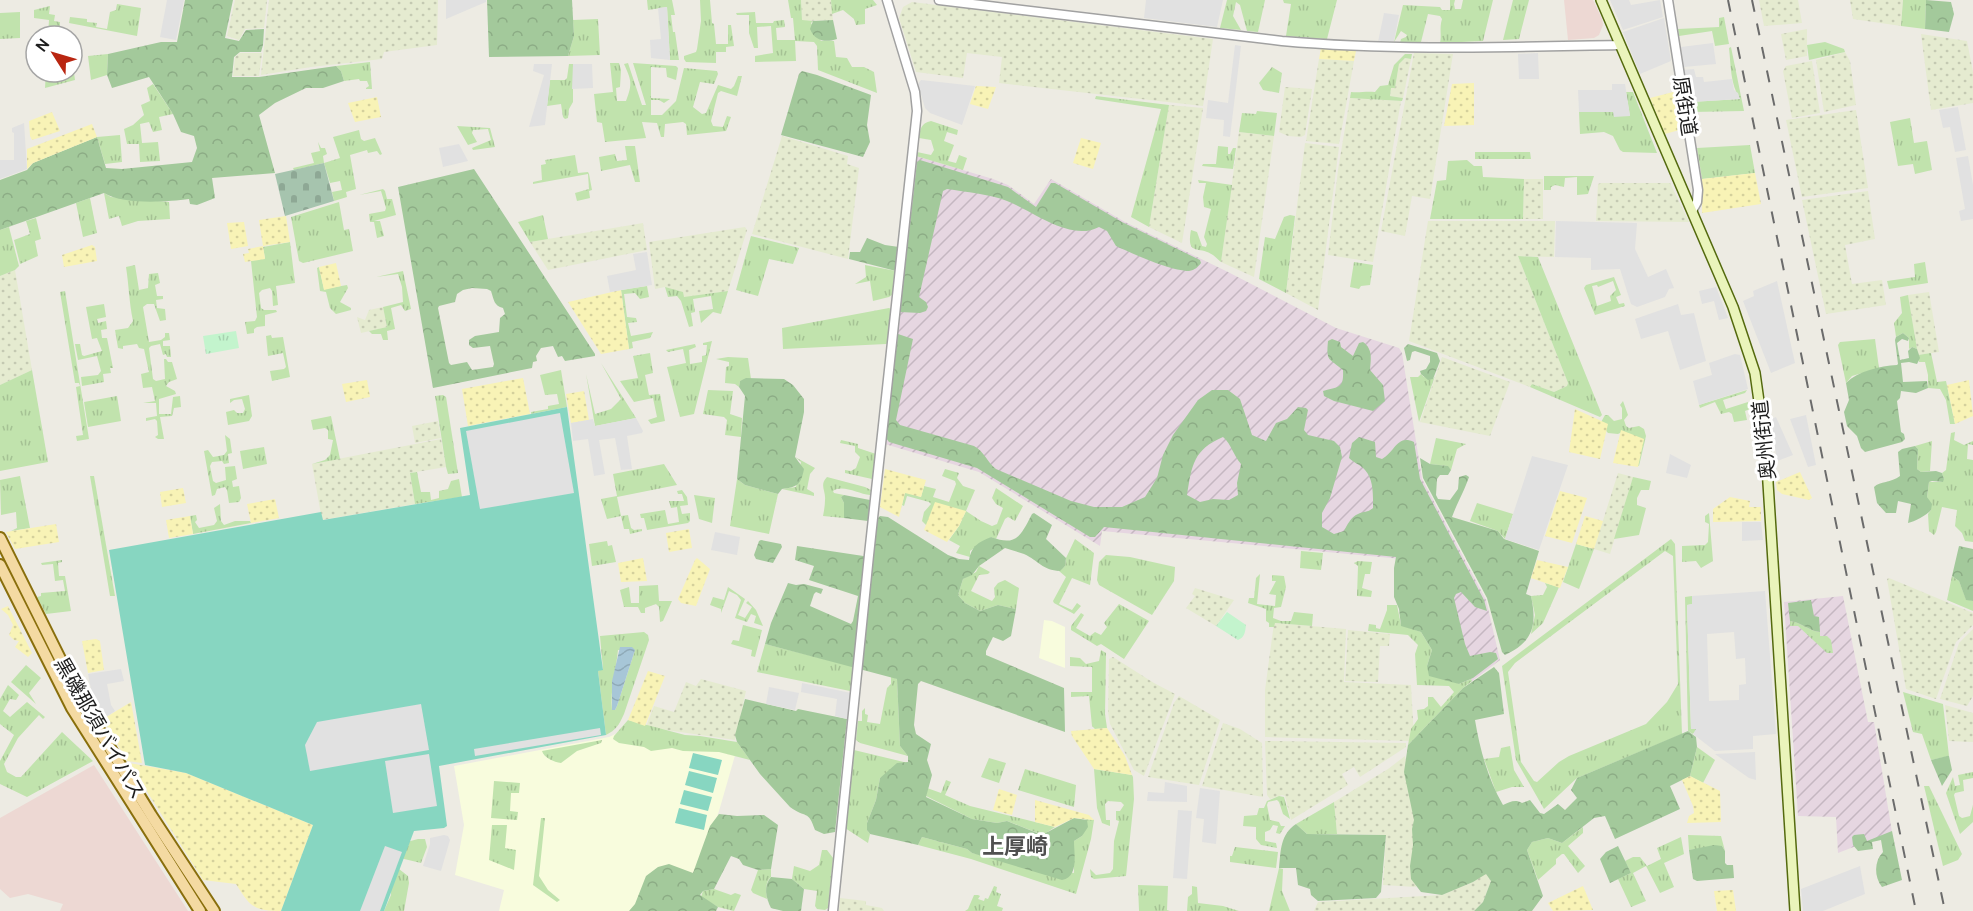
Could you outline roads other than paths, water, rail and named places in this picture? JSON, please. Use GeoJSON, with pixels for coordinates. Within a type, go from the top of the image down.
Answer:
{"type":"FeatureCollection","features":[{"type":"Feature","properties":{"kind":"main road","name":"奥州街道"},"geometry":{"type":"LineString","coordinates":[[1601,0],[1746,343],[1760,399],[1769,487],[1795,911]]}},
{"type":"Feature","properties":{"kind":"main road","name":"黒磯那須バイパス"},"geometry":{"type":"LineString","coordinates":[[0,538],[81,701],[138,795],[214,911]]}},
{"type":"Feature","properties":{"kind":"main road","name":"黒磯那須バイパス"},"geometry":{"type":"LineString","coordinates":[[0,565],[72,708],[200,911]]}},
{"type":"Feature","properties":{"kind":"street"},"geometry":{"type":"LineString","coordinates":[[833,911],[917,111],[915,92],[887,0]]}},
{"type":"Feature","properties":{"kind":"street"},"geometry":{"type":"LineString","coordinates":[[939,0],[1283,42],[1435,49],[1620,45]]}},
{"type":"Feature","properties":{"kind":"street","name":"原街道"},"geometry":{"type":"LineString","coordinates":[[1668,0],[1698,190],[1697,202],[1692,211]]}},
{"type":"Feature","properties":{"kind":"water"},"geometry":{"type":"Polygon","coordinates":[[[620,647],[632,647],[635,650],[617,706],[615,710],[612,710],[612,681],[620,647]]]}},
{"type":"Feature","properties":{"kind":"railway"},"geometry":{"type":"LineString","coordinates":[[1728,0],[1916,911]]}},
{"type":"Feature","properties":{"kind":"railway"},"geometry":{"type":"LineString","coordinates":[[1752,0],[1945,911]]}},
{"type":"Feature","properties":{"kind":"district","name":"上厚崎"},"geometry":{"type":"Point","coordinates":[1015,846]}}]}
